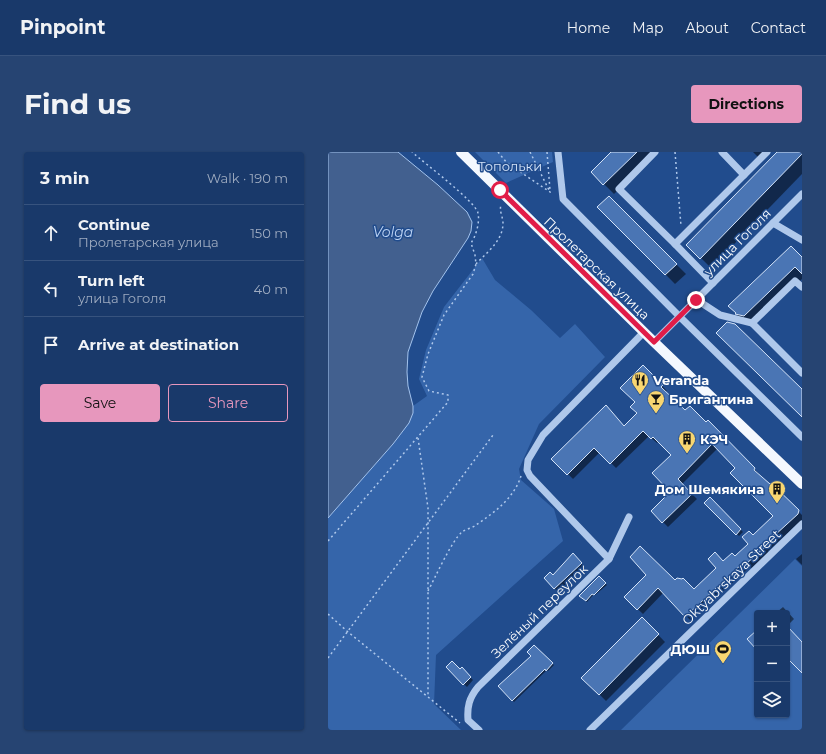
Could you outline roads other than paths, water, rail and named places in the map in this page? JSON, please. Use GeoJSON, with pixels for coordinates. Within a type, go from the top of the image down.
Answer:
{"type":"FeatureCollection","features":[{"type":"Feature","properties":{"kind":"main road","name":"Пролетарская улица"},"geometry":{"type":"LineString","coordinates":[[461,152],[654,342],[802,484]]}},
{"type":"Feature","properties":{"kind":"street"},"geometry":{"type":"LineString","coordinates":[[655,152],[619,189],[714,283]]}},
{"type":"Feature","properties":{"kind":"street"},"geometry":{"type":"LineString","coordinates":[[722,152],[744,175]]}},
{"type":"Feature","properties":{"kind":"street"},"geometry":{"type":"LineString","coordinates":[[675,244],[767,152]]}},
{"type":"Feature","properties":{"kind":"street"},"geometry":{"type":"LineString","coordinates":[[559,153],[564,199],[680,317],[802,437]]}},
{"type":"Feature","properties":{"kind":"street","name":"улица Гоголя"},"geometry":{"type":"LineString","coordinates":[[654,342],[802,194]]}},
{"type":"Feature","properties":{"kind":"street"},"geometry":{"type":"LineString","coordinates":[[773,223],[802,240]]}},
{"type":"Feature","properties":{"kind":"street"},"geometry":{"type":"LineString","coordinates":[[752,323],[796,281],[802,287]]}},
{"type":"Feature","properties":{"kind":"street"},"geometry":{"type":"LineString","coordinates":[[696,300],[720,315],[752,323],[802,374]]}},
{"type":"Feature","properties":{"kind":"street"},"geometry":{"type":"LineString","coordinates":[[608,559],[530,476],[527,467],[530,456],[543,435],[644,332]]}},
{"type":"Feature","properties":{"kind":"street","name":"Зелёный переулок"},"geometry":{"type":"LineString","coordinates":[[479,730],[465,723],[471,696],[478,687],[608,559],[630,516]]}},
{"type":"Feature","properties":{"kind":"street","name":"Oktyabrskaya Street"},"geometry":{"type":"LineString","coordinates":[[590,730],[802,524]]}},
{"type":"Feature","properties":{"kind":"water","name":"Volga"},"geometry":{"type":"Polygon","coordinates":[[[328,152],[398,152],[438,185],[467,212],[472,222],[471,231],[468,238],[433,291],[422,312],[408,352],[408,386],[413,406],[413,413],[409,423],[393,444],[328,518],[328,152]]]}},
{"type":"Feature","properties":{"kind":"place","name":"Veranda"},"geometry":{"type":"Point","coordinates":[640,395]}},
{"type":"Feature","properties":{"kind":"place","name":"Бригантина"},"geometry":{"type":"Point","coordinates":[656,414]}},
{"type":"Feature","properties":{"kind":"place","name":"КЭЧ"},"geometry":{"type":"Point","coordinates":[687,454]}},
{"type":"Feature","properties":{"kind":"place","name":"Дом Шемякина"},"geometry":{"type":"Point","coordinates":[777,504]}},
{"type":"Feature","properties":{"kind":"place","name":"ДЮШ"},"geometry":{"type":"Point","coordinates":[723,664]}},
{"type":"Feature","properties":{"kind":"park label","name":"Топольки"},"geometry":{"type":"Point","coordinates":[510,166]}}]}
